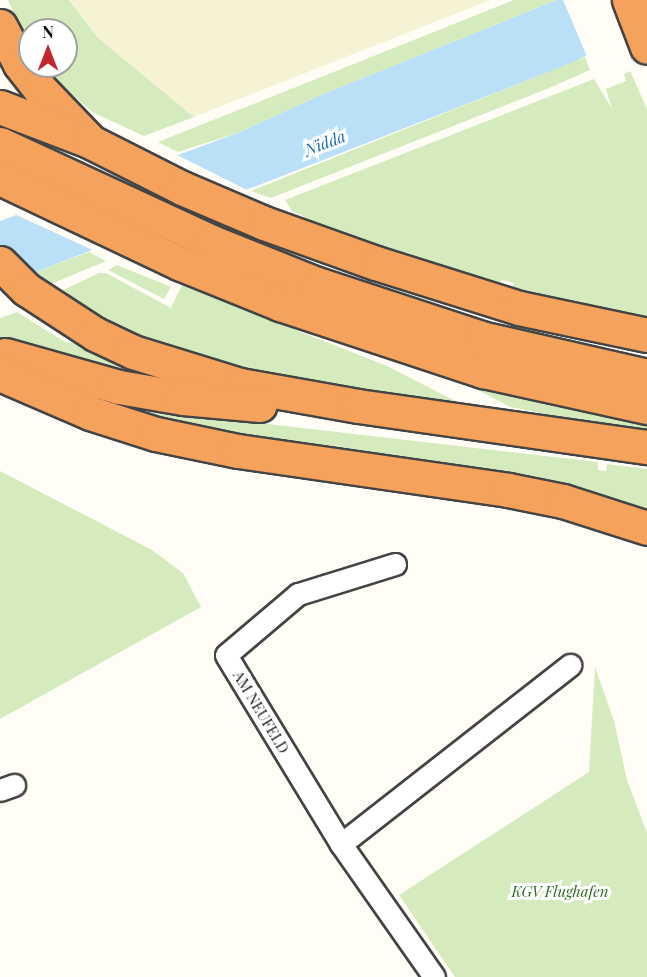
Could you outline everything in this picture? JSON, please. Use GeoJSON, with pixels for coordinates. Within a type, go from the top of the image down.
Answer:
{"type":"FeatureCollection","features":[{"type":"Feature","properties":{"kind":"highway"},"geometry":{"type":"LineString","coordinates":[[629,0],[647,47]]}},
{"type":"Feature","properties":{"kind":"highway"},"geometry":{"type":"LineString","coordinates":[[0,26],[20,64],[39,88],[89,141]]}},
{"type":"Feature","properties":{"kind":"highway"},"geometry":{"type":"LineString","coordinates":[[0,107],[89,141],[182,188],[264,223],[375,263],[519,308],[647,335]]}},
{"type":"Feature","properties":{"kind":"highway"},"geometry":{"type":"LineString","coordinates":[[0,144],[212,242],[316,284],[481,338],[647,376]]}},
{"type":"Feature","properties":{"kind":"highway"},"geometry":{"type":"LineString","coordinates":[[0,178],[181,264],[280,304],[394,344],[567,392],[647,407]]}},
{"type":"Feature","properties":{"kind":"highway"},"geometry":{"type":"LineString","coordinates":[[0,263],[26,289],[95,334],[133,352],[240,385],[358,406],[647,447]]}},
{"type":"Feature","properties":{"kind":"highway"},"geometry":{"type":"LineString","coordinates":[[0,353],[74,378],[183,398],[248,405],[358,406]]}},
{"type":"Feature","properties":{"kind":"highway"},"geometry":{"type":"LineString","coordinates":[[0,374],[90,413],[156,434],[238,451],[519,493],[586,507],[647,528]]}},
{"type":"Feature","properties":{"kind":"street","name":"AM NEUFELD"},"geometry":{"type":"LineString","coordinates":[[394,564],[298,594],[226,655],[341,844],[434,977]]}},
{"type":"Feature","properties":{"kind":"street"},"geometry":{"type":"LineString","coordinates":[[341,844],[570,665]]}},
{"type":"Feature","properties":{"kind":"shaded area"},"geometry":{"type":"Polygon","coordinates":[[[69,0],[490,0],[194,117],[98,38],[69,0]]]}},
{"type":"Feature","properties":{"kind":"green space"},"geometry":{"type":"Polygon","coordinates":[[[8,0],[69,0],[98,38],[194,117],[144,136],[92,112],[54,78],[78,78],[78,18],[18,18],[18,22],[8,0]]]}},
{"type":"Feature","properties":{"kind":"green space"},"geometry":{"type":"Polygon","coordinates":[[[514,0],[557,0],[321,95],[240,132],[178,152],[158,142],[514,0]]]}},
{"type":"Feature","properties":{"kind":"green space"},"geometry":{"type":"Polygon","coordinates":[[[585,57],[590,70],[554,86],[271,198],[251,191],[585,57]]]}},
{"type":"Feature","properties":{"kind":"green space"},"geometry":{"type":"Polygon","coordinates":[[[630,71],[647,109],[647,321],[512,291],[514,283],[501,280],[499,287],[439,270],[304,221],[305,217],[292,211],[285,200],[594,79],[612,109],[606,89],[626,81],[624,74],[630,71]]]}},
{"type":"Feature","properties":{"kind":"green space"},"geometry":{"type":"Polygon","coordinates":[[[89,252],[106,261],[51,284],[36,272],[89,252]]]}},
{"type":"Feature","properties":{"kind":"green space"},"geometry":{"type":"Polygon","coordinates":[[[117,265],[171,287],[164,299],[108,270],[117,265]]]}},
{"type":"Feature","properties":{"kind":"green space"},"geometry":{"type":"Polygon","coordinates":[[[99,273],[106,273],[171,308],[182,285],[387,366],[465,406],[254,372],[159,347],[101,323],[103,319],[61,291],[99,273]]]}},
{"type":"Feature","properties":{"kind":"green space"},"geometry":{"type":"Polygon","coordinates":[[[17,312],[65,342],[83,345],[223,398],[0,343],[0,318],[17,312]]]}},
{"type":"Feature","properties":{"kind":"green space"},"geometry":{"type":"Polygon","coordinates":[[[467,384],[647,425],[647,434],[510,407],[467,384]]]}},
{"type":"Feature","properties":{"kind":"green space"},"geometry":{"type":"Polygon","coordinates":[[[89,398],[259,423],[598,462],[598,470],[606,471],[607,464],[647,469],[647,520],[217,440],[89,398]]]}},
{"type":"Feature","properties":{"kind":"green space"},"geometry":{"type":"Polygon","coordinates":[[[0,471],[152,550],[183,573],[201,607],[0,719],[0,471]]]}},
{"type":"Feature","properties":{"kind":"green space","name":"KGV Flughafen"},"geometry":{"type":"Polygon","coordinates":[[[595,667],[614,721],[627,780],[647,833],[647,977],[455,977],[399,895],[589,772],[595,667]]]}},
{"type":"Feature","properties":{"kind":"water","name":"Nidda"},"geometry":{"type":"Polygon","coordinates":[[[557,0],[647,0],[647,22],[574,62],[0,286],[0,221],[240,132],[321,95],[557,0]]]}},
{"type":"Feature","properties":{"kind":"pier"},"geometry":{"type":"Polygon","coordinates":[[[563,0],[647,0],[647,25],[588,59],[563,0]]]}},
{"type":"Feature","properties":{"kind":"pier"},"geometry":{"type":"Polygon","coordinates":[[[171,152],[253,193],[97,252],[12,213],[171,152]]]}}]}
